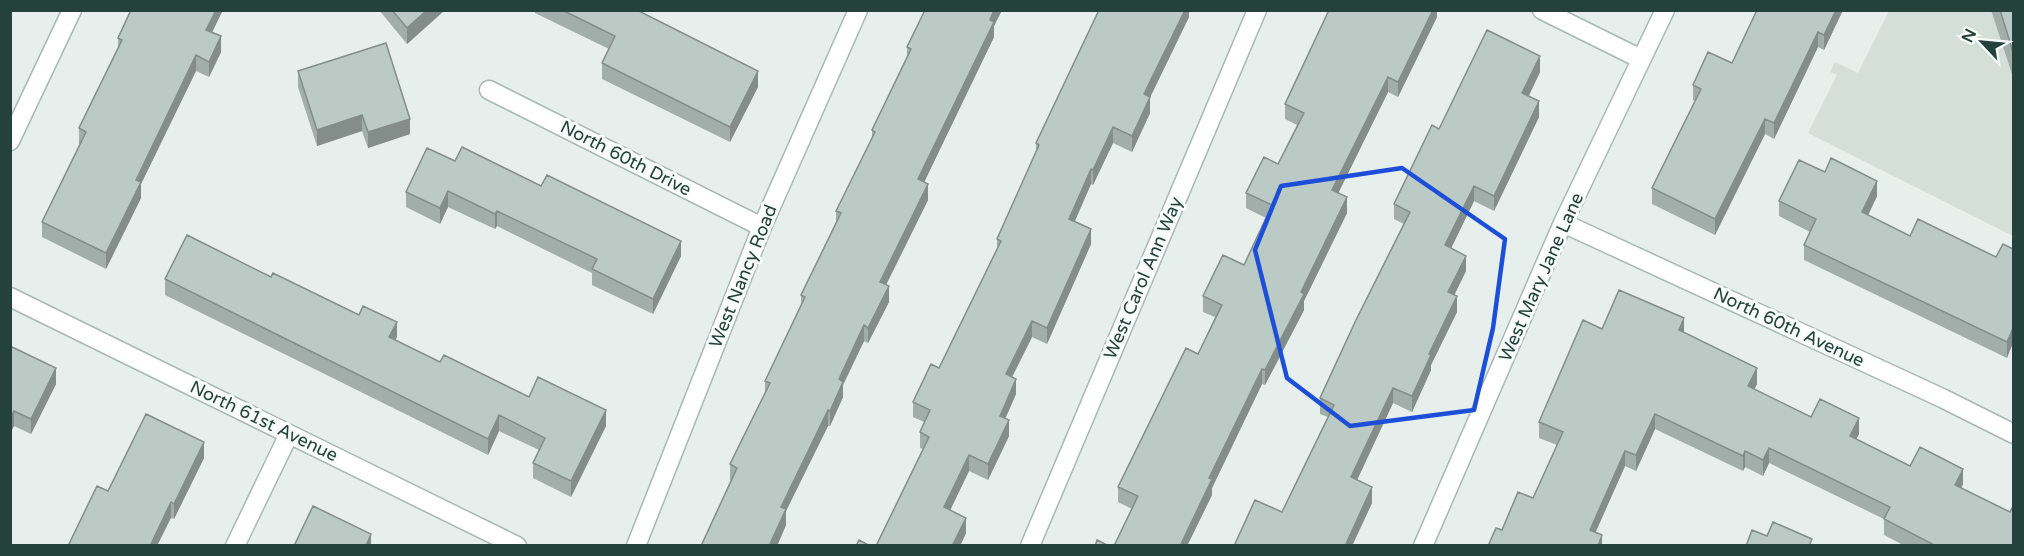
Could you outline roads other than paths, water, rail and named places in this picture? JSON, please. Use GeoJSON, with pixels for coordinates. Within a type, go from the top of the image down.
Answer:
{"type":"FeatureCollection","features":[{"type":"Feature","properties":{"kind":"street"},"geometry":{"type":"LineString","coordinates":[[10,141],[72,10]]}},
{"type":"Feature","properties":{"kind":"street","name":"West Nancy Road"},"geometry":{"type":"LineString","coordinates":[[636,546],[762,227],[858,10]]}},
{"type":"Feature","properties":{"kind":"street","name":"West Carol Ann Way"},"geometry":{"type":"LineString","coordinates":[[1030,546],[1257,10]]}},
{"type":"Feature","properties":{"kind":"street"},"geometry":{"type":"LineString","coordinates":[[1542,10],[1641,59]]}},
{"type":"Feature","properties":{"kind":"street","name":"West Mary Jane Lane"},"geometry":{"type":"LineString","coordinates":[[1423,546],[1563,223],[1665,10]]}},
{"type":"Feature","properties":{"kind":"street","name":"North 60th Drive"},"geometry":{"type":"LineString","coordinates":[[489,90],[762,227]]}},
{"type":"Feature","properties":{"kind":"street","name":"North 60th Avenue"},"geometry":{"type":"LineString","coordinates":[[1563,223],[1942,398],[2013,434]]}},
{"type":"Feature","properties":{"kind":"street","name":"North 61st Avenue"},"geometry":{"type":"LineString","coordinates":[[10,297],[517,546]]}},
{"type":"Feature","properties":{"kind":"street"},"geometry":{"type":"LineString","coordinates":[[235,546],[289,434]]}}]}
